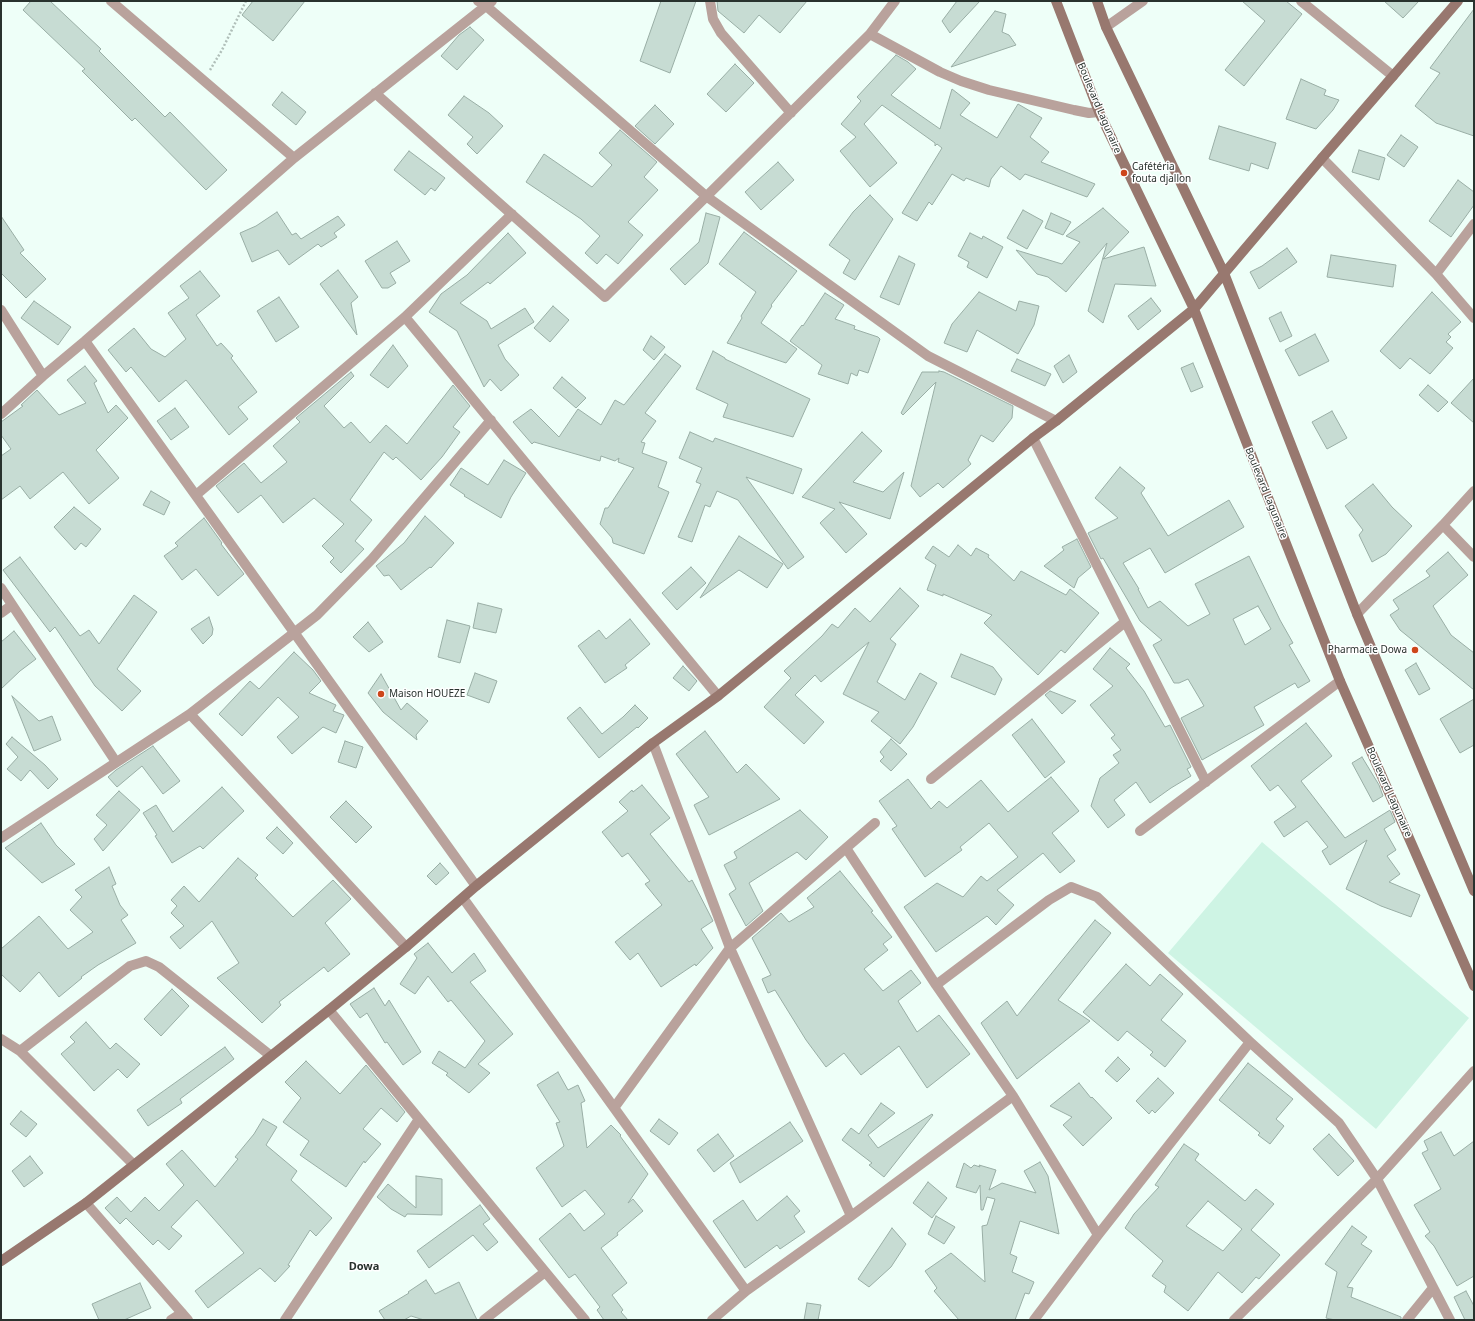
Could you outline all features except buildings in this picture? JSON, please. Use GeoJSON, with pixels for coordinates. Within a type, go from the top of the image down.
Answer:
{"type":"FeatureCollection","features":[{"type":"Feature","properties":{"kind":"main road","name":"Boulevard Lagunaire"},"geometry":{"type":"LineString","coordinates":[[1056,1],[1099,112],[1194,309],[1340,681],[1474,986]]}},
{"type":"Feature","properties":{"kind":"main road"},"geometry":{"type":"LineString","coordinates":[[1097,1],[1106,28],[1224,273],[1357,614],[1474,891]]}},
{"type":"Feature","properties":{"kind":"main road"},"geometry":{"type":"LineString","coordinates":[[1,1261],[86,1203],[329,1010],[406,947],[476,886],[653,743],[718,696],[1033,438],[1194,309],[1458,1]]}},
{"type":"Feature","properties":{"kind":"street"},"geometry":{"type":"LineString","coordinates":[[111,1],[294,158]]}},
{"type":"Feature","properties":{"kind":"street"},"geometry":{"type":"LineString","coordinates":[[710,1],[713,19],[721,33],[791,113]]}},
{"type":"Feature","properties":{"kind":"street"},"geometry":{"type":"LineString","coordinates":[[375,93],[605,297],[870,34],[894,1]]}},
{"type":"Feature","properties":{"kind":"street"},"geometry":{"type":"LineString","coordinates":[[1106,28],[1143,1]]}},
{"type":"Feature","properties":{"kind":"street"},"geometry":{"type":"LineString","coordinates":[[1301,1],[1393,76]]}},
{"type":"Feature","properties":{"kind":"street"},"geometry":{"type":"LineString","coordinates":[[1,414],[294,158],[485,2],[706,196],[928,356],[1056,421]]}},
{"type":"Feature","properties":{"kind":"street"},"geometry":{"type":"LineString","coordinates":[[870,34],[940,72],[961,81],[989,90],[1074,110],[1089,113],[1099,112]]}},
{"type":"Feature","properties":{"kind":"street"},"geometry":{"type":"LineString","coordinates":[[1322,158],[1436,274],[1474,318]]}},
{"type":"Feature","properties":{"kind":"street"},"geometry":{"type":"LineString","coordinates":[[196,495],[405,317],[512,214]]}},
{"type":"Feature","properties":{"kind":"street"},"geometry":{"type":"LineString","coordinates":[[1436,274],[1474,224]]}},
{"type":"Feature","properties":{"kind":"street"},"geometry":{"type":"LineString","coordinates":[[1,310],[43,376]]}},
{"type":"Feature","properties":{"kind":"street"},"geometry":{"type":"LineString","coordinates":[[405,317],[718,696]]}},
{"type":"Feature","properties":{"kind":"street"},"geometry":{"type":"LineString","coordinates":[[85,341],[476,886]]}},
{"type":"Feature","properties":{"kind":"street"},"geometry":{"type":"LineString","coordinates":[[1,838],[190,714],[295,634],[322,610],[372,559],[490,420]]}},
{"type":"Feature","properties":{"kind":"street"},"geometry":{"type":"LineString","coordinates":[[1033,438],[1206,782]]}},
{"type":"Feature","properties":{"kind":"street"},"geometry":{"type":"LineString","coordinates":[[1357,614],[1474,491]]}},
{"type":"Feature","properties":{"kind":"street"},"geometry":{"type":"LineString","coordinates":[[1443,525],[1474,557]]}},
{"type":"Feature","properties":{"kind":"street"},"geometry":{"type":"LineString","coordinates":[[1,588],[116,762]]}},
{"type":"Feature","properties":{"kind":"street"},"geometry":{"type":"LineString","coordinates":[[1,613],[12,605]]}},
{"type":"Feature","properties":{"kind":"street"},"geometry":{"type":"LineString","coordinates":[[931,779],[1125,622]]}},
{"type":"Feature","properties":{"kind":"street"},"geometry":{"type":"LineString","coordinates":[[1140,831],[1340,681]]}},
{"type":"Feature","properties":{"kind":"street"},"geometry":{"type":"LineString","coordinates":[[190,714],[406,947]]}},
{"type":"Feature","properties":{"kind":"street"},"geometry":{"type":"LineString","coordinates":[[653,743],[730,948],[851,1216]]}},
{"type":"Feature","properties":{"kind":"street"},"geometry":{"type":"LineString","coordinates":[[614,1108],[730,948],[875,823]]}},
{"type":"Feature","properties":{"kind":"street"},"geometry":{"type":"LineString","coordinates":[[846,848],[936,985],[1013,1096],[1098,1235]]}},
{"type":"Feature","properties":{"kind":"street"},"geometry":{"type":"LineString","coordinates":[[936,985],[1049,900],[1071,887],[1097,897],[1338,1123],[1377,1179],[1450,1320]]}},
{"type":"Feature","properties":{"kind":"street"},"geometry":{"type":"LineString","coordinates":[[463,898],[746,1290]]}},
{"type":"Feature","properties":{"kind":"street"},"geometry":{"type":"LineString","coordinates":[[20,1052],[130,966],[146,961],[159,967],[271,1056]]}},
{"type":"Feature","properties":{"kind":"street"},"geometry":{"type":"LineString","coordinates":[[329,1010],[585,1320]]}},
{"type":"Feature","properties":{"kind":"street"},"geometry":{"type":"LineString","coordinates":[[1,1039],[20,1052],[134,1165]]}},
{"type":"Feature","properties":{"kind":"street"},"geometry":{"type":"LineString","coordinates":[[1034,1320],[1098,1235],[1250,1042]]}},
{"type":"Feature","properties":{"kind":"street"},"geometry":{"type":"LineString","coordinates":[[1234,1320],[1377,1179],[1474,1071]]}},
{"type":"Feature","properties":{"kind":"street"},"geometry":{"type":"LineString","coordinates":[[712,1320],[746,1290],[851,1216],[1013,1096]]}},
{"type":"Feature","properties":{"kind":"street"},"geometry":{"type":"LineString","coordinates":[[285,1320],[419,1119]]}},
{"type":"Feature","properties":{"kind":"street"},"geometry":{"type":"LineString","coordinates":[[86,1203],[185,1316],[171,1320]]}},
{"type":"Feature","properties":{"kind":"street"},"geometry":{"type":"LineString","coordinates":[[484,1320],[545,1272]]}},
{"type":"Feature","properties":{"kind":"street"},"geometry":{"type":"LineString","coordinates":[[1407,1320],[1433,1288]]}},
{"type":"Feature","properties":{"kind":"path"},"geometry":{"type":"LineString","coordinates":[[204,81],[222,50],[246,1]]}},
{"type":"Feature","properties":{"kind":"green space"},"geometry":{"type":"Polygon","coordinates":[[[1262,842],[1469,1018],[1376,1129],[1168,953],[1262,842]]]}},
{"type":"Feature","properties":{"kind":"place","name":"Cafétéria fouta djallon"},"geometry":{"type":"Point","coordinates":[1124,173]}},
{"type":"Feature","properties":{"kind":"place","name":"Pharmacie Dowa"},"geometry":{"type":"Point","coordinates":[1415,650]}},
{"type":"Feature","properties":{"kind":"place","name":"Maison HOUEZE"},"geometry":{"type":"Point","coordinates":[381,694]}},
{"type":"Feature","properties":{"kind":"district","name":"Dowa"},"geometry":{"type":"Point","coordinates":[364,1267]}}]}
